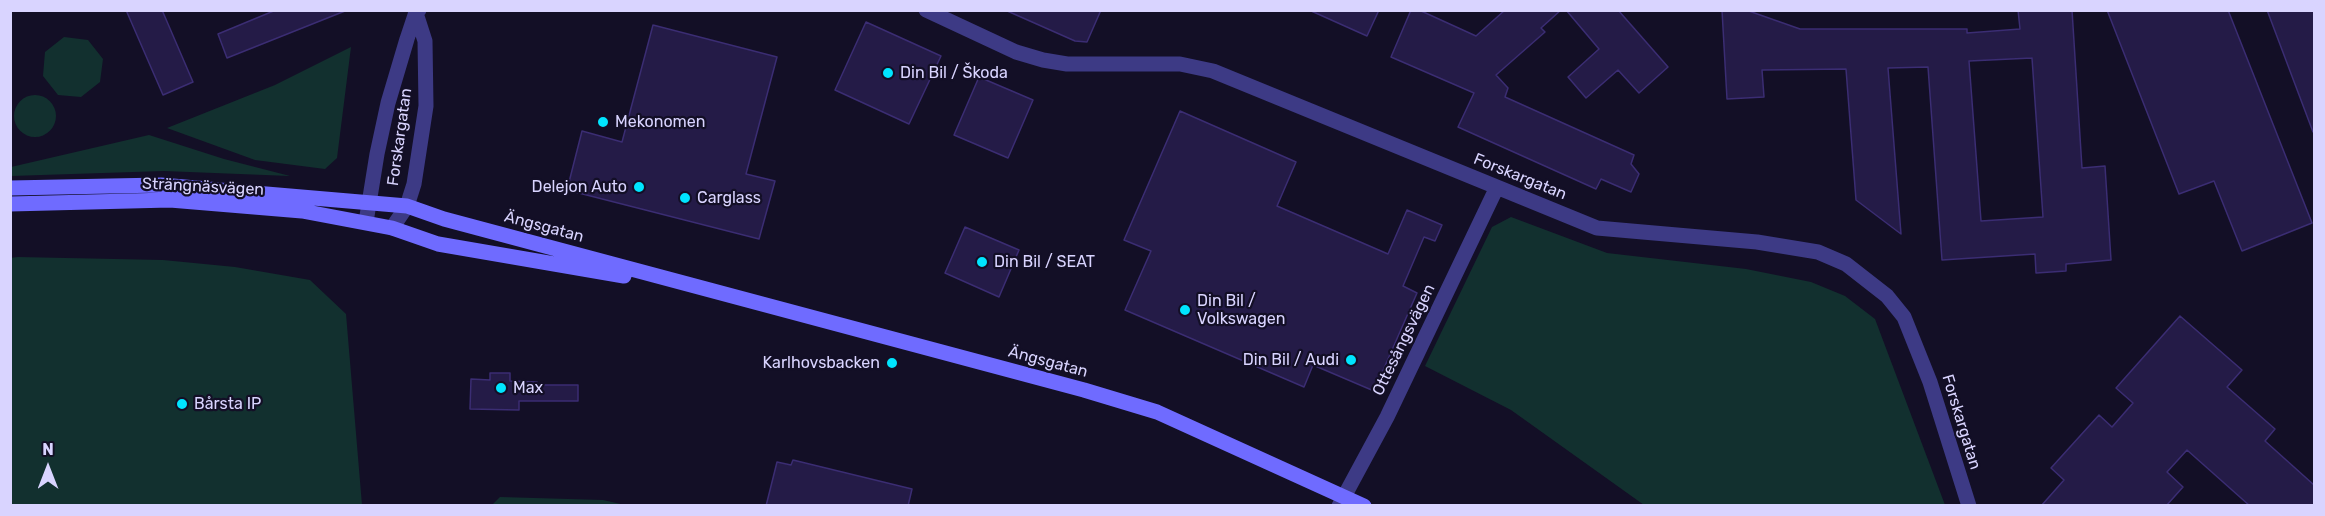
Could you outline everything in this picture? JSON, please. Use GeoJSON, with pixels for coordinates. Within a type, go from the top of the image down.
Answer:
{"type":"FeatureCollection","features":[{"type":"Feature","properties":{"kind":"main road","name":"Strängnäsvägen"},"geometry":{"type":"LineString","coordinates":[[10,188],[161,185],[367,203]]}},
{"type":"Feature","properties":{"kind":"main road","name":"Strängnäsvägen"},"geometry":{"type":"LineString","coordinates":[[10,204],[170,200],[302,211],[392,228]]}},
{"type":"Feature","properties":{"kind":"main road","name":"Ängsgatan"},"geometry":{"type":"LineString","coordinates":[[367,203],[406,207],[710,291],[1084,390],[1157,412],[1342,501],[1364,506]]}},
{"type":"Feature","properties":{"kind":"main road","name":"Ängsgatan"},"geometry":{"type":"LineString","coordinates":[[392,228],[438,244],[710,291]]}},
{"type":"Feature","properties":{"kind":"street","name":"Forskargatan"},"geometry":{"type":"LineString","coordinates":[[926,10],[1016,52],[1043,60],[1067,64],[1197,66],[1597,228],[1757,242],[1818,252],[1846,264],[1887,296],[1904,317],[1930,382],[1969,506]]}},
{"type":"Feature","properties":{"kind":"street","name":"Forskargatan"},"geometry":{"type":"LineString","coordinates":[[366,222],[367,203],[375,177],[377,154],[388,103],[416,11]]}},
{"type":"Feature","properties":{"kind":"street","name":"Forskargatan"},"geometry":{"type":"LineString","coordinates":[[392,228],[406,207],[414,184],[426,106],[425,41],[416,11]]}},
{"type":"Feature","properties":{"kind":"street","name":"Ottesångsvägen"},"geometry":{"type":"LineString","coordinates":[[1342,501],[1387,417],[1497,187]]}},
{"type":"Feature","properties":{"kind":"green space"},"geometry":{"type":"Polygon","coordinates":[[[64,37],[88,40],[103,59],[100,82],[81,97],[58,95],[43,76],[45,52],[64,37]]]}},
{"type":"Feature","properties":{"kind":"green space"},"geometry":{"type":"Polygon","coordinates":[[[351,47],[337,158],[325,169],[255,160],[167,128],[275,85],[351,47]]]}},
{"type":"Feature","properties":{"kind":"green space"},"geometry":{"type":"Polygon","coordinates":[[[35,95],[50,101],[56,116],[50,131],[35,137],[20,131],[14,116],[20,101],[35,95]]]}},
{"type":"Feature","properties":{"kind":"green space"},"geometry":{"type":"Polygon","coordinates":[[[149,135],[224,159],[290,176],[164,171],[11,176],[11,167],[149,135]]]}},
{"type":"Feature","properties":{"kind":"green space"},"geometry":{"type":"Polygon","coordinates":[[[1511,217],[1607,253],[1746,269],[1811,282],[1845,296],[1875,319],[1945,505],[1644,505],[1511,410],[1425,366],[1492,227],[1511,217]]]}},
{"type":"Feature","properties":{"kind":"green space","name":"Bårsta IP"},"geometry":{"type":"Polygon","coordinates":[[[10,258],[163,260],[235,267],[310,280],[346,314],[362,505],[11,505],[10,258]]]}},
{"type":"Feature","properties":{"kind":"green space"},"geometry":{"type":"Polygon","coordinates":[[[500,497],[603,500],[625,505],[492,505],[500,497]]]}},
{"type":"Feature","properties":{"kind":"building"},"geometry":{"type":"Polygon","coordinates":[[[126,10],[162,10],[193,82],[163,95],[126,10]]]}},
{"type":"Feature","properties":{"kind":"building"},"geometry":{"type":"Polygon","coordinates":[[[276,10],[345,11],[227,58],[218,34],[276,10]]]}},
{"type":"Feature","properties":{"kind":"building"},"geometry":{"type":"Polygon","coordinates":[[[1005,10],[1101,10],[1087,42],[1075,41],[1005,10]]]}},
{"type":"Feature","properties":{"kind":"building"},"geometry":{"type":"Polygon","coordinates":[[[1309,10],[1379,10],[1367,36],[1309,10]]]}},
{"type":"Feature","properties":{"kind":"building"},"geometry":{"type":"Polygon","coordinates":[[[1411,10],[1419,10],[1476,36],[1505,10],[1561,10],[1541,28],[1545,32],[1496,75],[1508,88],[1505,97],[1634,155],[1631,164],[1639,174],[1631,192],[1601,179],[1596,189],[1458,127],[1474,93],[1391,57],[1411,10]]]}},
{"type":"Feature","properties":{"kind":"building"},"geometry":{"type":"Polygon","coordinates":[[[1566,10],[1618,10],[1668,67],[1639,93],[1618,70],[1586,98],[1568,77],[1599,49],[1566,10]]]}},
{"type":"Feature","properties":{"kind":"building"},"geometry":{"type":"Polygon","coordinates":[[[1722,10],[1746,10],[1800,29],[1967,29],[1967,33],[2020,29],[2018,10],[2072,10],[2082,168],[2105,166],[2111,260],[2066,264],[2066,271],[2036,273],[2035,254],[1942,260],[1928,67],[1888,68],[1901,234],[1856,200],[1846,69],[1762,70],[1764,97],[1727,99],[1722,10]],[[2032,58],[1969,61],[1981,221],[2043,217],[2032,58]]]}},
{"type":"Feature","properties":{"kind":"building"},"geometry":{"type":"Polygon","coordinates":[[[2107,10],[2228,10],[2312,223],[2242,251],[2214,181],[2179,194],[2107,10]]]}},
{"type":"Feature","properties":{"kind":"building"},"geometry":{"type":"Polygon","coordinates":[[[2267,10],[2314,10],[2314,132],[2313,132],[2267,10]]]}},
{"type":"Feature","properties":{"kind":"building","name":"Din Bil / Škoda"},"geometry":{"type":"Polygon","coordinates":[[[866,22],[941,56],[909,124],[835,90],[866,22]]]}},
{"type":"Feature","properties":{"kind":"building"},"geometry":{"type":"Polygon","coordinates":[[[653,25],[777,57],[746,174],[775,181],[759,239],[567,190],[582,131],[622,142],[653,25]]]}},
{"type":"Feature","properties":{"kind":"building"},"geometry":{"type":"Polygon","coordinates":[[[979,77],[1033,100],[1008,158],[954,135],[979,77]]]}},
{"type":"Feature","properties":{"kind":"building"},"geometry":{"type":"Polygon","coordinates":[[[1180,111],[1296,162],[1277,206],[1388,254],[1407,210],[1442,225],[1435,241],[1424,237],[1403,286],[1417,293],[1374,391],[1313,365],[1304,387],[1125,310],[1151,251],[1124,240],[1180,111]]]}},
{"type":"Feature","properties":{"kind":"building","name":"Din Bil / SEAT"},"geometry":{"type":"Polygon","coordinates":[[[965,227],[1019,250],[999,297],[945,273],[965,227]]]}},
{"type":"Feature","properties":{"kind":"building"},"geometry":{"type":"Polygon","coordinates":[[[2180,316],[2242,370],[2227,387],[2275,429],[2265,441],[2314,485],[2314,506],[2250,506],[2187,450],[2167,472],[2183,487],[2166,506],[2041,506],[2064,480],[2051,468],[2099,415],[2112,427],[2133,403],[2116,388],[2180,316]]]}},
{"type":"Feature","properties":{"kind":"building","name":"Max"},"geometry":{"type":"Polygon","coordinates":[[[490,373],[510,373],[510,381],[537,382],[537,385],[578,385],[578,401],[519,401],[519,410],[470,409],[471,379],[490,380],[490,373]]]}},
{"type":"Feature","properties":{"kind":"building"},"geometry":{"type":"Polygon","coordinates":[[[793,460],[912,489],[908,506],[766,506],[777,462],[791,465],[793,460]]]}},
{"type":"Feature","properties":{"kind":"place","name":"Din Bil / Škoda"},"geometry":{"type":"Point","coordinates":[888,73]}},
{"type":"Feature","properties":{"kind":"place","name":"Mekonomen"},"geometry":{"type":"Point","coordinates":[603,122]}},
{"type":"Feature","properties":{"kind":"place","name":"Delejon Auto"},"geometry":{"type":"Point","coordinates":[639,187]}},
{"type":"Feature","properties":{"kind":"place","name":"Carglass"},"geometry":{"type":"Point","coordinates":[685,198]}},
{"type":"Feature","properties":{"kind":"place","name":"Din Bil / SEAT"},"geometry":{"type":"Point","coordinates":[982,262]}},
{"type":"Feature","properties":{"kind":"place","name":"Din Bil / Volkswagen"},"geometry":{"type":"Point","coordinates":[1185,310]}},
{"type":"Feature","properties":{"kind":"place","name":"Din Bil / Audi"},"geometry":{"type":"Point","coordinates":[1351,360]}},
{"type":"Feature","properties":{"kind":"place","name":"Karlhovsbacken"},"geometry":{"type":"Point","coordinates":[892,363]}},
{"type":"Feature","properties":{"kind":"place","name":"Max"},"geometry":{"type":"Point","coordinates":[501,388]}},
{"type":"Feature","properties":{"kind":"place","name":"Bårsta IP"},"geometry":{"type":"Point","coordinates":[182,404]}}]}
